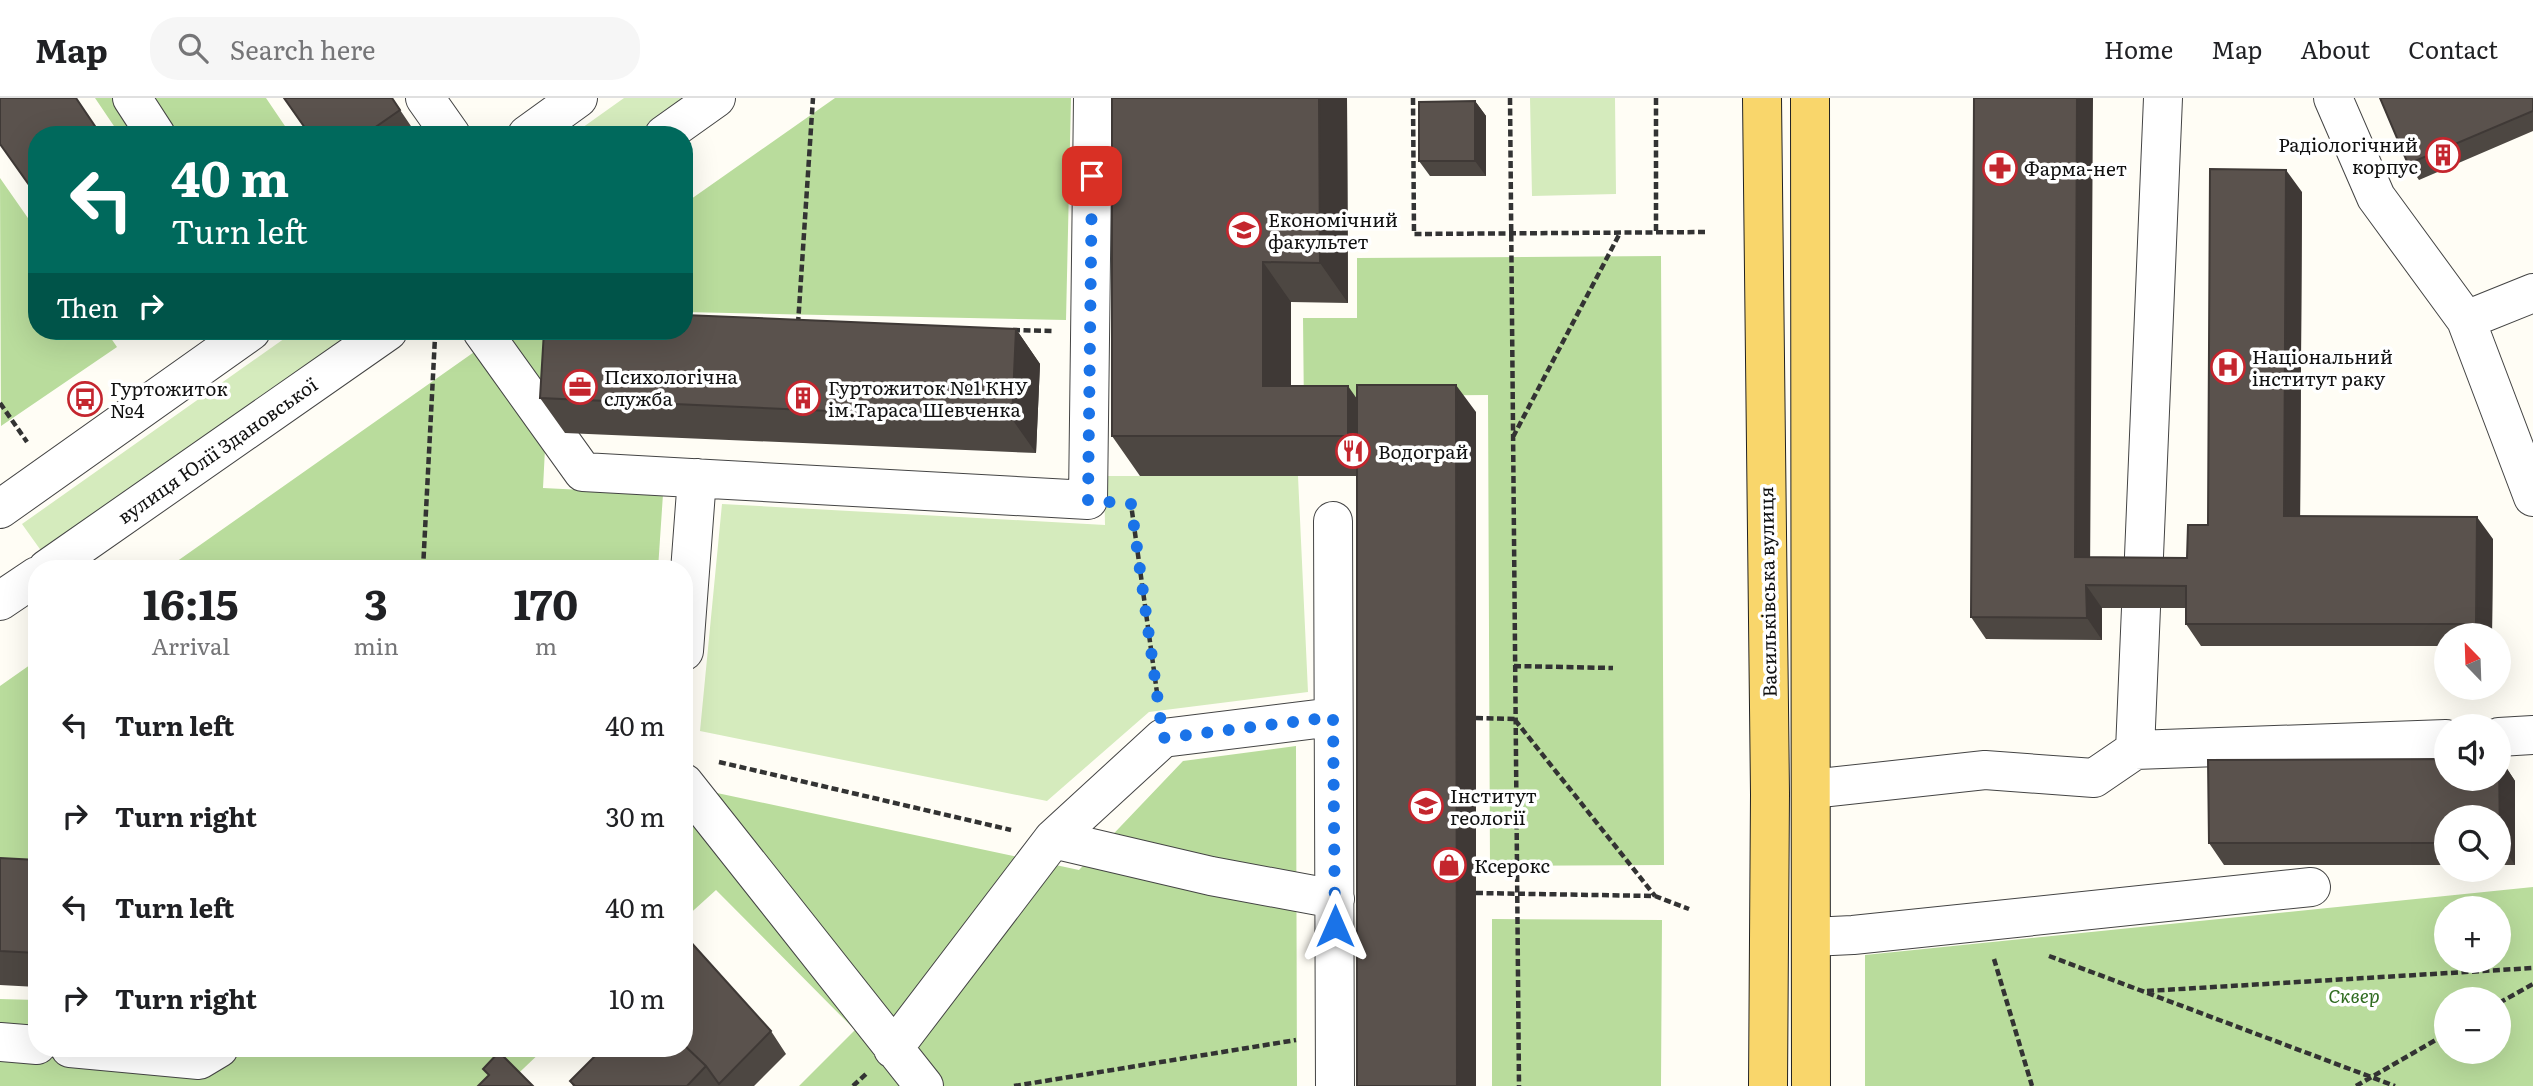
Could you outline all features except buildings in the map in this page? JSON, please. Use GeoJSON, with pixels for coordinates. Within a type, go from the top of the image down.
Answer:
{"type":"FeatureCollection","features":[{"type":"Feature","properties":{"kind":"main road","name":"Васильківська вулиця"},"geometry":{"type":"LineString","coordinates":[[1762,98],[1770,794],[1768,1086]]}},
{"type":"Feature","properties":{"kind":"main road"},"geometry":{"type":"LineString","coordinates":[[1810,98],[1811,1086]]}},
{"type":"Feature","properties":{"kind":"street"},"geometry":{"type":"LineString","coordinates":[[132,98],[150,126]]}},
{"type":"Feature","properties":{"kind":"street"},"geometry":{"type":"LineString","coordinates":[[425,98],[445,126]]}},
{"type":"Feature","properties":{"kind":"street"},"geometry":{"type":"LineString","coordinates":[[539,126],[578,98]]}},
{"type":"Feature","properties":{"kind":"street"},"geometry":{"type":"LineString","coordinates":[[677,126],[716,98]]}},
{"type":"Feature","properties":{"kind":"street"},"geometry":{"type":"LineString","coordinates":[[488,340],[583,472],[1088,500],[1093,98]]}},
{"type":"Feature","properties":{"kind":"street"},"geometry":{"type":"LineString","coordinates":[[2135,750],[2164,98]]}},
{"type":"Feature","properties":{"kind":"street"},"geometry":{"type":"LineString","coordinates":[[2333,98],[2376,197],[2466,320],[2533,497]]}},
{"type":"Feature","properties":{"kind":"street"},"geometry":{"type":"LineString","coordinates":[[2466,320],[2533,293]]}},
{"type":"Feature","properties":{"kind":"street"},"geometry":{"type":"LineString","coordinates":[[0,509],[238,340]]}},
{"type":"Feature","properties":{"kind":"street","name":"вулиця Юлії Здановської"},"geometry":{"type":"LineString","coordinates":[[65,560],[375,340]]}},
{"type":"Feature","properties":{"kind":"street"},"geometry":{"type":"LineString","coordinates":[[691,560],[697,478]]}},
{"type":"Feature","properties":{"kind":"street"},"geometry":{"type":"LineString","coordinates":[[1333,521],[1335,1086]]}},
{"type":"Feature","properties":{"kind":"street"},"geometry":{"type":"LineString","coordinates":[[892,1049],[1053,839],[1163,738],[1333,717]]}},
{"type":"Feature","properties":{"kind":"street"},"geometry":{"type":"LineString","coordinates":[[2511,736],[2533,735]]}},
{"type":"Feature","properties":{"kind":"street"},"geometry":{"type":"LineString","coordinates":[[1811,789],[1985,770],[2094,778],[2135,750],[2434,738]]}},
{"type":"Feature","properties":{"kind":"street"},"geometry":{"type":"LineString","coordinates":[[697,771],[892,1049],[924,1086]]}},
{"type":"Feature","properties":{"kind":"street"},"geometry":{"type":"LineString","coordinates":[[1053,839],[1211,876],[1335,899]]}},
{"type":"Feature","properties":{"kind":"street"},"geometry":{"type":"LineString","coordinates":[[1811,937],[1853,935],[2311,887]]}},
{"type":"Feature","properties":{"kind":"street"},"geometry":{"type":"LineString","coordinates":[[0,1042],[28,1044]]}},
{"type":"Feature","properties":{"kind":"street"},"geometry":{"type":"LineString","coordinates":[[168,1057],[200,1060],[205,1057]]}},
{"type":"Feature","properties":{"kind":"path"},"geometry":{"type":"LineString","coordinates":[[798,334],[813,98]]}},
{"type":"Feature","properties":{"kind":"path"},"geometry":{"type":"LineString","coordinates":[[1413,98],[1414,234],[1708,232]]}},
{"type":"Feature","properties":{"kind":"path"},"geometry":{"type":"LineString","coordinates":[[1510,98],[1518,1086]]}},
{"type":"Feature","properties":{"kind":"path"},"geometry":{"type":"LineString","coordinates":[[1656,98],[1657,232]]}},
{"type":"Feature","properties":{"kind":"path"},"geometry":{"type":"LineString","coordinates":[[1513,438],[1620,233]]}},
{"type":"Feature","properties":{"kind":"path"},"geometry":{"type":"LineString","coordinates":[[1006,330],[1090,332]]}},
{"type":"Feature","properties":{"kind":"path"},"geometry":{"type":"LineString","coordinates":[[423,560],[435,340]]}},
{"type":"Feature","properties":{"kind":"path"},"geometry":{"type":"LineString","coordinates":[[0,402],[50,474]]}},
{"type":"Feature","properties":{"kind":"path"},"geometry":{"type":"LineString","coordinates":[[1088,500],[1131,504],[1163,738]]}},
{"type":"Feature","properties":{"kind":"path"},"geometry":{"type":"LineString","coordinates":[[1514,666],[1613,668]]}},
{"type":"Feature","properties":{"kind":"path"},"geometry":{"type":"LineString","coordinates":[[1476,718],[1515,719]]}},
{"type":"Feature","properties":{"kind":"path"},"geometry":{"type":"LineString","coordinates":[[1515,719],[1655,896]]}},
{"type":"Feature","properties":{"kind":"path"},"geometry":{"type":"LineString","coordinates":[[697,771],[1053,839]]}},
{"type":"Feature","properties":{"kind":"path"},"geometry":{"type":"LineString","coordinates":[[1476,893],[1655,896],[1689,909]]}},
{"type":"Feature","properties":{"kind":"path"},"geometry":{"type":"LineString","coordinates":[[2038,952],[2395,1086]]}},
{"type":"Feature","properties":{"kind":"path"},"geometry":{"type":"LineString","coordinates":[[1994,958],[2032,1086]]}},
{"type":"Feature","properties":{"kind":"path"},"geometry":{"type":"LineString","coordinates":[[2143,991],[2533,968]]}},
{"type":"Feature","properties":{"kind":"path"},"geometry":{"type":"LineString","coordinates":[[2511,996],[2533,984]]}},
{"type":"Feature","properties":{"kind":"path"},"geometry":{"type":"LineString","coordinates":[[1014,1086],[1335,1034]]}},
{"type":"Feature","properties":{"kind":"path"},"geometry":{"type":"LineString","coordinates":[[2356,1086],[2434,1041]]}},
{"type":"Feature","properties":{"kind":"green space"},"geometry":{"type":"Polygon","coordinates":[[[95,98],[266,98],[285,126],[114,126],[95,98]]]}},
{"type":"Feature","properties":{"kind":"green space"},"geometry":{"type":"Polygon","coordinates":[[[624,98],[686,98],[647,126],[585,126],[624,98]]]}},
{"type":"Feature","properties":{"kind":"green space"},"geometry":{"type":"Polygon","coordinates":[[[835,98],[1071,98],[1066,320],[693,312],[693,198],[835,98]]]}},
{"type":"Feature","properties":{"kind":"green space"},"geometry":{"type":"Polygon","coordinates":[[[1530,98],[1615,98],[1616,194],[1532,196],[1530,98]]]}},
{"type":"Feature","properties":{"kind":"green space"},"geometry":{"type":"Polygon","coordinates":[[[0,178],[28,218],[28,340],[112,340],[117,347],[1,426],[0,178]]]}},
{"type":"Feature","properties":{"kind":"green space"},"geometry":{"type":"Polygon","coordinates":[[[1661,256],[1664,865],[1490,866],[1488,395],[1363,396],[1362,412],[1304,413],[1303,318],[1357,318],[1357,258],[1661,256]]]}},
{"type":"Feature","properties":{"kind":"green space"},"geometry":{"type":"Polygon","coordinates":[[[282,340],[343,340],[42,552],[22,524],[282,340]]]}},
{"type":"Feature","properties":{"kind":"green space"},"geometry":{"type":"Polygon","coordinates":[[[491,340],[551,340],[543,488],[663,494],[659,560],[179,560],[491,340]]]}},
{"type":"Feature","properties":{"kind":"green space"},"geometry":{"type":"Polygon","coordinates":[[[1104,476],[1298,476],[1308,692],[1149,712],[1047,801],[700,731],[722,504],[1105,525],[1104,476]]]}},
{"type":"Feature","properties":{"kind":"green space"},"geometry":{"type":"Polygon","coordinates":[[[28,666],[28,867],[0,866],[0,686],[28,666]]]}},
{"type":"Feature","properties":{"kind":"green space"},"geometry":{"type":"Polygon","coordinates":[[[1296,746],[1297,1086],[799,1086],[855,1030],[716,890],[693,911],[693,788],[1079,870],[1183,761],[1296,746]]]}},
{"type":"Feature","properties":{"kind":"green space","name":"Сквер"},"geometry":{"type":"Polygon","coordinates":[[[2533,887],[2533,1086],[1865,1086],[1865,955],[2434,897],[2434,973],[2511,973],[2511,896],[2445,896],[2533,887]]]}},
{"type":"Feature","properties":{"kind":"green space"},"geometry":{"type":"Polygon","coordinates":[[[1492,919],[1662,920],[1661,1086],[1492,1086],[1492,919]]]}},
{"type":"Feature","properties":{"kind":"green space"},"geometry":{"type":"Polygon","coordinates":[[[0,999],[28,1000],[28,1057],[536,1057],[505,1086],[0,1086],[0,999]]]}},
{"type":"Feature","properties":{"kind":"place","name":"Радіологічний корпус"},"geometry":{"type":"Point","coordinates":[2443,155]}},
{"type":"Feature","properties":{"kind":"place","name":"Фарма-нет"},"geometry":{"type":"Point","coordinates":[2000,168]}},
{"type":"Feature","properties":{"kind":"place","name":"Економічний факультет"},"geometry":{"type":"Point","coordinates":[1244,230]}},
{"type":"Feature","properties":{"kind":"place","name":"Національний інститут раку"},"geometry":{"type":"Point","coordinates":[2228,367]}},
{"type":"Feature","properties":{"kind":"place","name":"Психологічна служба"},"geometry":{"type":"Point","coordinates":[580,387]}},
{"type":"Feature","properties":{"kind":"place","name":"Гуртожиток №1 КНУ ім.Тараса Шевченка"},"geometry":{"type":"Point","coordinates":[803,398]}},
{"type":"Feature","properties":{"kind":"place","name":"Гуртожиток №4"},"geometry":{"type":"Point","coordinates":[85,399]}},
{"type":"Feature","properties":{"kind":"place","name":"Водограй"},"geometry":{"type":"Point","coordinates":[1353,451]}},
{"type":"Feature","properties":{"kind":"place","name":"Інститут геології"},"geometry":{"type":"Point","coordinates":[1426,806]}},
{"type":"Feature","properties":{"kind":"place","name":"Ксерокс"},"geometry":{"type":"Point","coordinates":[1449,865]}},
{"type":"Feature","properties":{"kind":"route"},"geometry":{"type":"LineString","coordinates":[[1092,176],[1088,500],[1131,504],[1163,738],[1333,717],[1335,926]]}}]}
